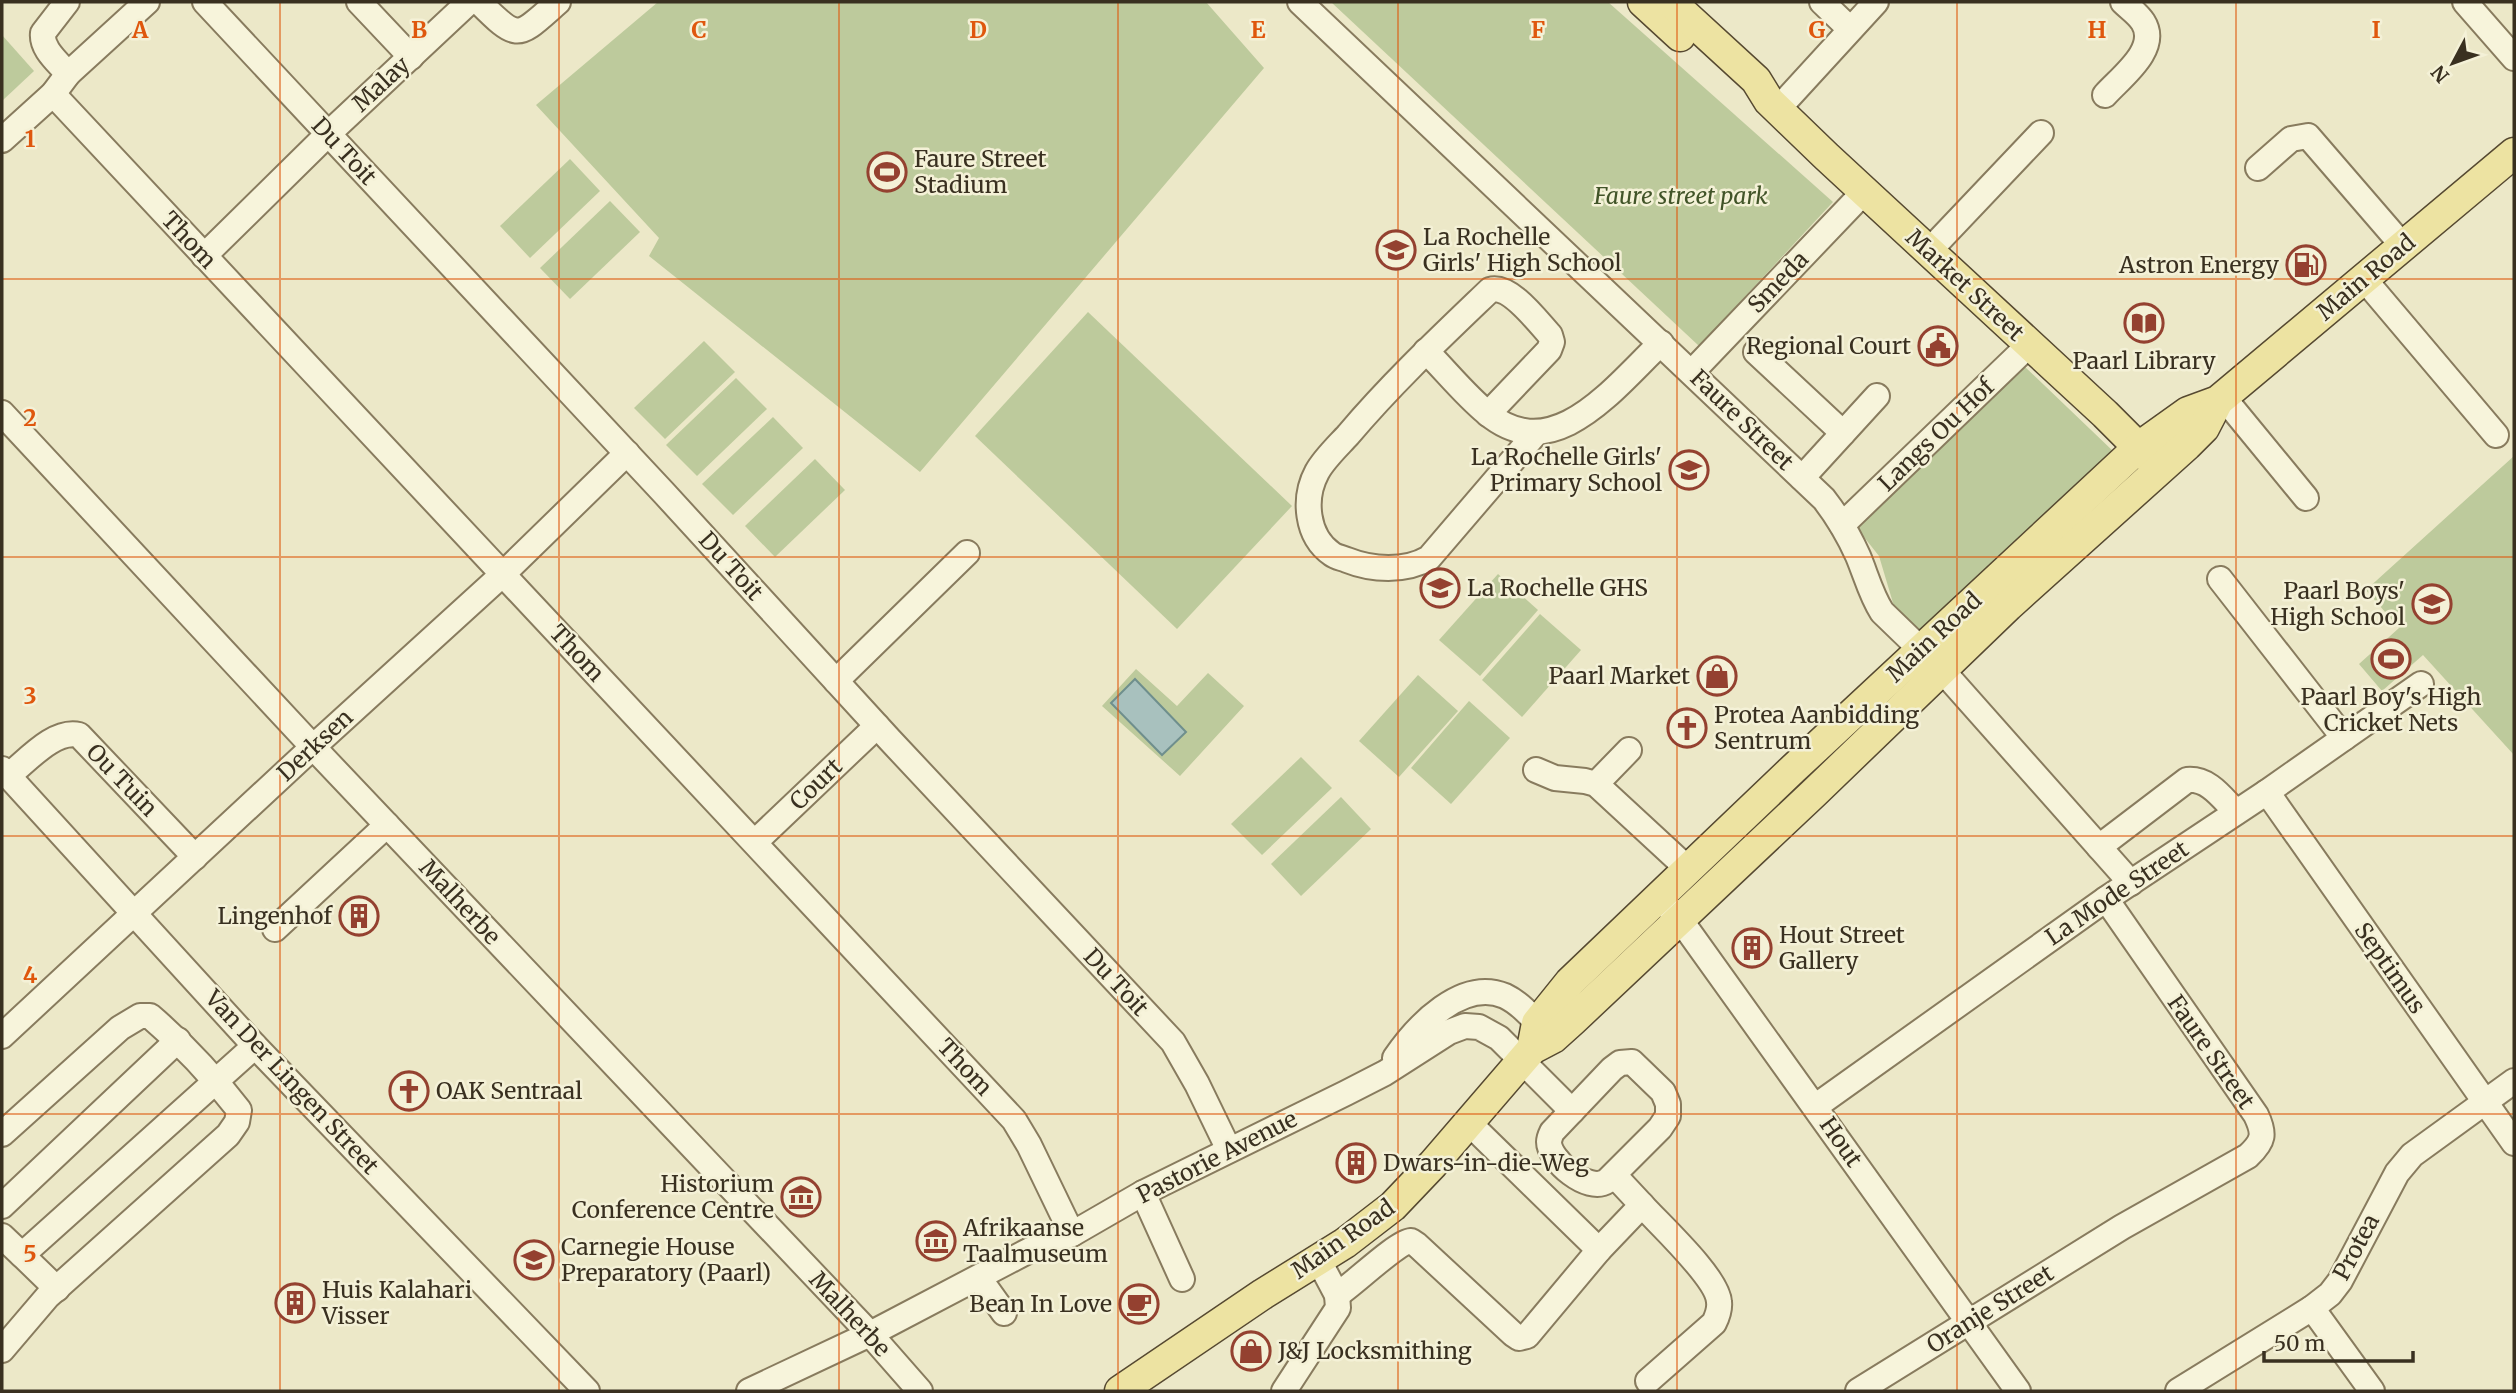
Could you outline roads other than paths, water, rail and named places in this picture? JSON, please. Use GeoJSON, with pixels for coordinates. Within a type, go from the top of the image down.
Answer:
{"type":"FeatureCollection","features":[{"type":"Feature","properties":{"kind":"main road","name":"Market Street"},"geometry":{"type":"LineString","coordinates":[[1643,2],[1742,92],[1773,106]]}},
{"type":"Feature","properties":{"kind":"main road","name":"Market Street"},"geometry":{"type":"LineString","coordinates":[[1671,2],[1756,80],[1773,106],[2161,470]]}},
{"type":"Feature","properties":{"kind":"main road","name":"Main Road"},"geometry":{"type":"LineString","coordinates":[[1120,1391],[1345,1243],[1393,1206],[1422,1177],[1536,1043],[1570,982],[1669,908],[1825,782],[1931,659],[2139,447],[2188,412],[2220,399],[2514,153]]}},
{"type":"Feature","properties":{"kind":"main road","name":"Main Road"},"geometry":{"type":"LineString","coordinates":[[1669,908],[1688,869],[1931,659],[2008,606],[2161,470],[2204,428],[2220,399]]}},
{"type":"Feature","properties":{"kind":"street"},"geometry":{"type":"LineString","coordinates":[[2,141],[53,94],[68,74],[147,2]]}},
{"type":"Feature","properties":{"kind":"street","name":"Du Toit"},"geometry":{"type":"LineString","coordinates":[[205,2],[1173,1042],[1229,1150]]}},
{"type":"Feature","properties":{"kind":"street"},"geometry":{"type":"LineString","coordinates":[[359,2],[411,57]]}},
{"type":"Feature","properties":{"kind":"street","name":"Malay"},"geometry":{"type":"LineString","coordinates":[[204,256],[328,134],[469,2]]}},
{"type":"Feature","properties":{"kind":"street"},"geometry":{"type":"LineString","coordinates":[[480,2],[505,28],[521,31],[531,26],[558,2]]}},
{"type":"Feature","properties":{"kind":"street","name":"Faure Street"},"geometry":{"type":"LineString","coordinates":[[1300,2],[1824,499],[1842,525],[1882,612],[1931,659],[2130,883]]}},
{"type":"Feature","properties":{"kind":"street"},"geometry":{"type":"LineString","coordinates":[[1822,2],[1850,29]]}},
{"type":"Feature","properties":{"kind":"street"},"geometry":{"type":"LineString","coordinates":[[1773,106],[1876,2]]}},
{"type":"Feature","properties":{"kind":"street"},"geometry":{"type":"LineString","coordinates":[[2105,95],[2145,50],[2148,37],[2143,22],[2123,2]]}},
{"type":"Feature","properties":{"kind":"street"},"geometry":{"type":"LineString","coordinates":[[2465,2],[2514,58]]}},
{"type":"Feature","properties":{"kind":"street"},"geometry":{"type":"LineString","coordinates":[[60,5],[42,39],[44,46],[68,74]]}},
{"type":"Feature","properties":{"kind":"street","name":"Thom"},"geometry":{"type":"LineString","coordinates":[[53,94],[1014,1120],[1030,1145],[1072,1234]]}},
{"type":"Feature","properties":{"kind":"street"},"geometry":{"type":"LineString","coordinates":[[1929,251],[2042,133]]}},
{"type":"Feature","properties":{"kind":"street"},"geometry":{"type":"LineString","coordinates":[[2258,168],[2291,139],[2308,136],[2403,246]]}},
{"type":"Feature","properties":{"kind":"street","name":"Smeda"},"geometry":{"type":"LineString","coordinates":[[1692,372],[1865,191]]}},
{"type":"Feature","properties":{"kind":"street"},"geometry":{"type":"LineString","coordinates":[[2364,279],[2496,435]]}},
{"type":"Feature","properties":{"kind":"street"},"geometry":{"type":"LineString","coordinates":[[1488,414],[1549,350],[1552,342],[1550,335],[1508,292],[1498,288],[1490,290],[1426,351],[1372,407],[1317,472],[1309,498],[1309,519],[1318,537],[1332,554],[1360,565],[1399,568],[1417,565],[1429,558],[1536,433]]}},
{"type":"Feature","properties":{"kind":"street"},"geometry":{"type":"LineString","coordinates":[[1426,351],[1488,414],[1513,429],[1536,433],[1555,430],[1580,418],[1661,343]]}},
{"type":"Feature","properties":{"kind":"street","name":"Langs Ou Hof"},"geometry":{"type":"LineString","coordinates":[[1842,525],[2029,345]]}},
{"type":"Feature","properties":{"kind":"street"},"geometry":{"type":"LineString","coordinates":[[1756,352],[1843,433]]}},
{"type":"Feature","properties":{"kind":"street"},"geometry":{"type":"LineString","coordinates":[[1802,478],[1877,396]]}},
{"type":"Feature","properties":{"kind":"street"},"geometry":{"type":"LineString","coordinates":[[2220,399],[2306,498]]}},
{"type":"Feature","properties":{"kind":"street","name":"Malherbe"},"geometry":{"type":"LineString","coordinates":[[2,413],[313,747],[870,1334],[920,1391]]}},
{"type":"Feature","properties":{"kind":"street","name":"Derksen"},"geometry":{"type":"LineString","coordinates":[[2,1036],[503,574],[627,453]]}},
{"type":"Feature","properties":{"kind":"street"},"geometry":{"type":"LineString","coordinates":[[836,681],[967,553]]}},
{"type":"Feature","properties":{"kind":"street"},"geometry":{"type":"LineString","coordinates":[[2220,579],[2344,738]]}},
{"type":"Feature","properties":{"kind":"street","name":"La Mode Street"},"geometry":{"type":"LineString","coordinates":[[1816,1106],[2106,899],[2267,792],[2421,684]]}},
{"type":"Feature","properties":{"kind":"street","name":"Court"},"geometry":{"type":"LineString","coordinates":[[755,842],[877,726]]}},
{"type":"Feature","properties":{"kind":"street","name":"Ou Tuin"},"geometry":{"type":"LineString","coordinates":[[5,773],[58,735],[79,735],[195,857]]}},
{"type":"Feature","properties":{"kind":"street"},"geometry":{"type":"LineString","coordinates":[[1596,784],[1629,750]]}},
{"type":"Feature","properties":{"kind":"street"},"geometry":{"type":"LineString","coordinates":[[1536,770],[1555,778],[1596,784],[1688,869]]}},
{"type":"Feature","properties":{"kind":"street","name":"Van Der Lingen Street"},"geometry":{"type":"LineString","coordinates":[[5,773],[255,1046],[587,1391]]}},
{"type":"Feature","properties":{"kind":"street"},"geometry":{"type":"LineString","coordinates":[[2099,847],[2186,780],[2201,781],[2208,785],[2236,812]]}},
{"type":"Feature","properties":{"kind":"street","name":"Septimus"},"geometry":{"type":"LineString","coordinates":[[2267,792],[2514,1143]]}},
{"type":"Feature","properties":{"kind":"street"},"geometry":{"type":"LineString","coordinates":[[275,929],[387,825]]}},
{"type":"Feature","properties":{"kind":"street","name":"Faure Street"},"geometry":{"type":"LineString","coordinates":[[2106,899],[2249,1105],[2263,1130],[2261,1140],[2248,1156],[2122,1227]]}},
{"type":"Feature","properties":{"kind":"street","name":"Hout"},"geometry":{"type":"LineString","coordinates":[[1669,908],[1816,1106],[2018,1391]]}},
{"type":"Feature","properties":{"kind":"street","name":"Pastorie Avenue"},"geometry":{"type":"LineString","coordinates":[[1385,1073],[1420,1027],[1459,999],[1476,993],[1489,992],[1505,996],[1518,1004],[1536,1043]]}},
{"type":"Feature","properties":{"kind":"street"},"geometry":{"type":"LineString","coordinates":[[2,1134],[120,1028],[140,1016],[150,1016],[178,1040],[216,1080],[239,1110],[237,1122],[228,1135],[50,1296],[3,1346]]}},
{"type":"Feature","properties":{"kind":"street","name":"Pastorie Avenue"},"geometry":{"type":"LineString","coordinates":[[749,1391],[870,1334],[1030,1250],[1072,1234],[1143,1193],[1385,1073],[1442,1036],[1465,1026],[1479,1027],[1499,1038],[1536,1043]]}},
{"type":"Feature","properties":{"kind":"street"},"geometry":{"type":"LineString","coordinates":[[2,1206],[178,1040]]}},
{"type":"Feature","properties":{"kind":"street"},"geometry":{"type":"LineString","coordinates":[[1536,1043],[1572,1111]]}},
{"type":"Feature","properties":{"kind":"street"},"geometry":{"type":"LineString","coordinates":[[12,1252],[255,1046]]}},
{"type":"Feature","properties":{"kind":"street"},"geometry":{"type":"LineString","coordinates":[[1632,1062],[1663,1092],[1668,1104],[1668,1116],[1614,1175],[1602,1184],[1584,1183],[1571,1173],[1550,1149],[1549,1141],[1552,1132],[1612,1069],[1632,1062]]}},
{"type":"Feature","properties":{"kind":"street","name":"Protea"},"geometry":{"type":"LineString","coordinates":[[2178,1391],[2312,1308],[2330,1294],[2397,1173],[2412,1155],[2514,1081]]}},
{"type":"Feature","properties":{"kind":"street"},"geometry":{"type":"LineString","coordinates":[[1469,1123],[1600,1250]]}},
{"type":"Feature","properties":{"kind":"street"},"geometry":{"type":"LineString","coordinates":[[1614,1175],[1706,1274],[1720,1302],[1714,1323],[1648,1381]]}},
{"type":"Feature","properties":{"kind":"street"},"geometry":{"type":"LineString","coordinates":[[1143,1193],[1182,1279]]}},
{"type":"Feature","properties":{"kind":"street"},"geometry":{"type":"LineString","coordinates":[[1337,1295],[1354,1285],[1399,1245],[1411,1241],[1513,1334],[1523,1337],[1642,1205]]}},
{"type":"Feature","properties":{"kind":"street","name":"Oranje Street"},"geometry":{"type":"LineString","coordinates":[[1858,1391],[2122,1227]]}},
{"type":"Feature","properties":{"kind":"street"},"geometry":{"type":"LineString","coordinates":[[2,1237],[50,1296]]}},
{"type":"Feature","properties":{"kind":"street"},"geometry":{"type":"LineString","coordinates":[[1284,1391],[1302,1360],[1335,1315],[1339,1301],[1318,1259]]}},
{"type":"Feature","properties":{"kind":"street"},"geometry":{"type":"LineString","coordinates":[[979,1278],[1004,1313]]}},
{"type":"Feature","properties":{"kind":"street"},"geometry":{"type":"LineString","coordinates":[[2312,1308],[2372,1391]]}},
{"type":"Feature","properties":{"kind":"water"},"geometry":{"type":"Polygon","coordinates":[[[1135,679],[1186,732],[1162,755],[1111,703],[1135,679]]]}},
{"type":"Feature","properties":{"kind":"place","name":"Faure Street Stadium"},"geometry":{"type":"Point","coordinates":[887,172]}},
{"type":"Feature","properties":{"kind":"place","name":"La Rochelle Girls' High School"},"geometry":{"type":"Point","coordinates":[1396,250]}},
{"type":"Feature","properties":{"kind":"place","name":"Astron Energy"},"geometry":{"type":"Point","coordinates":[2306,265]}},
{"type":"Feature","properties":{"kind":"place","name":"Paarl Library"},"geometry":{"type":"Point","coordinates":[2144,323]}},
{"type":"Feature","properties":{"kind":"place","name":"Regional Court"},"geometry":{"type":"Point","coordinates":[1938,346]}},
{"type":"Feature","properties":{"kind":"place","name":"La Rochelle Girls' Primary School"},"geometry":{"type":"Point","coordinates":[1689,470]}},
{"type":"Feature","properties":{"kind":"place","name":"La Rochelle GHS"},"geometry":{"type":"Point","coordinates":[1440,588]}},
{"type":"Feature","properties":{"kind":"place","name":"Paarl Boys' High School"},"geometry":{"type":"Point","coordinates":[2432,604]}},
{"type":"Feature","properties":{"kind":"place","name":"Paarl Boy's High Cricket Nets"},"geometry":{"type":"Point","coordinates":[2391,659]}},
{"type":"Feature","properties":{"kind":"place","name":"Paarl Market"},"geometry":{"type":"Point","coordinates":[1717,676]}},
{"type":"Feature","properties":{"kind":"place","name":"Protea Aanbidding Sentrum"},"geometry":{"type":"Point","coordinates":[1687,728]}},
{"type":"Feature","properties":{"kind":"place","name":"Lingenhof"},"geometry":{"type":"Point","coordinates":[359,916]}},
{"type":"Feature","properties":{"kind":"place","name":"Hout Street Gallery"},"geometry":{"type":"Point","coordinates":[1752,948]}},
{"type":"Feature","properties":{"kind":"place","name":"OAK Sentraal"},"geometry":{"type":"Point","coordinates":[409,1091]}},
{"type":"Feature","properties":{"kind":"place","name":"Dwars-in-die-Weg"},"geometry":{"type":"Point","coordinates":[1356,1163]}},
{"type":"Feature","properties":{"kind":"place","name":"Historium Conference Centre"},"geometry":{"type":"Point","coordinates":[801,1197]}},
{"type":"Feature","properties":{"kind":"place","name":"Afrikaanse Taalmuseum"},"geometry":{"type":"Point","coordinates":[936,1241]}},
{"type":"Feature","properties":{"kind":"place","name":"Carnegie House Preparatory (Paarl)"},"geometry":{"type":"Point","coordinates":[534,1260]}},
{"type":"Feature","properties":{"kind":"place","name":"Huis Kalahari Visser"},"geometry":{"type":"Point","coordinates":[295,1303]}},
{"type":"Feature","properties":{"kind":"place","name":"Bean In Love"},"geometry":{"type":"Point","coordinates":[1139,1304]}},
{"type":"Feature","properties":{"kind":"place","name":"J&J Locksmithing"},"geometry":{"type":"Point","coordinates":[1251,1351]}},
{"type":"Feature","properties":{"kind":"park label","name":"Faure street park"},"geometry":{"type":"Point","coordinates":[1681,196]}}]}
